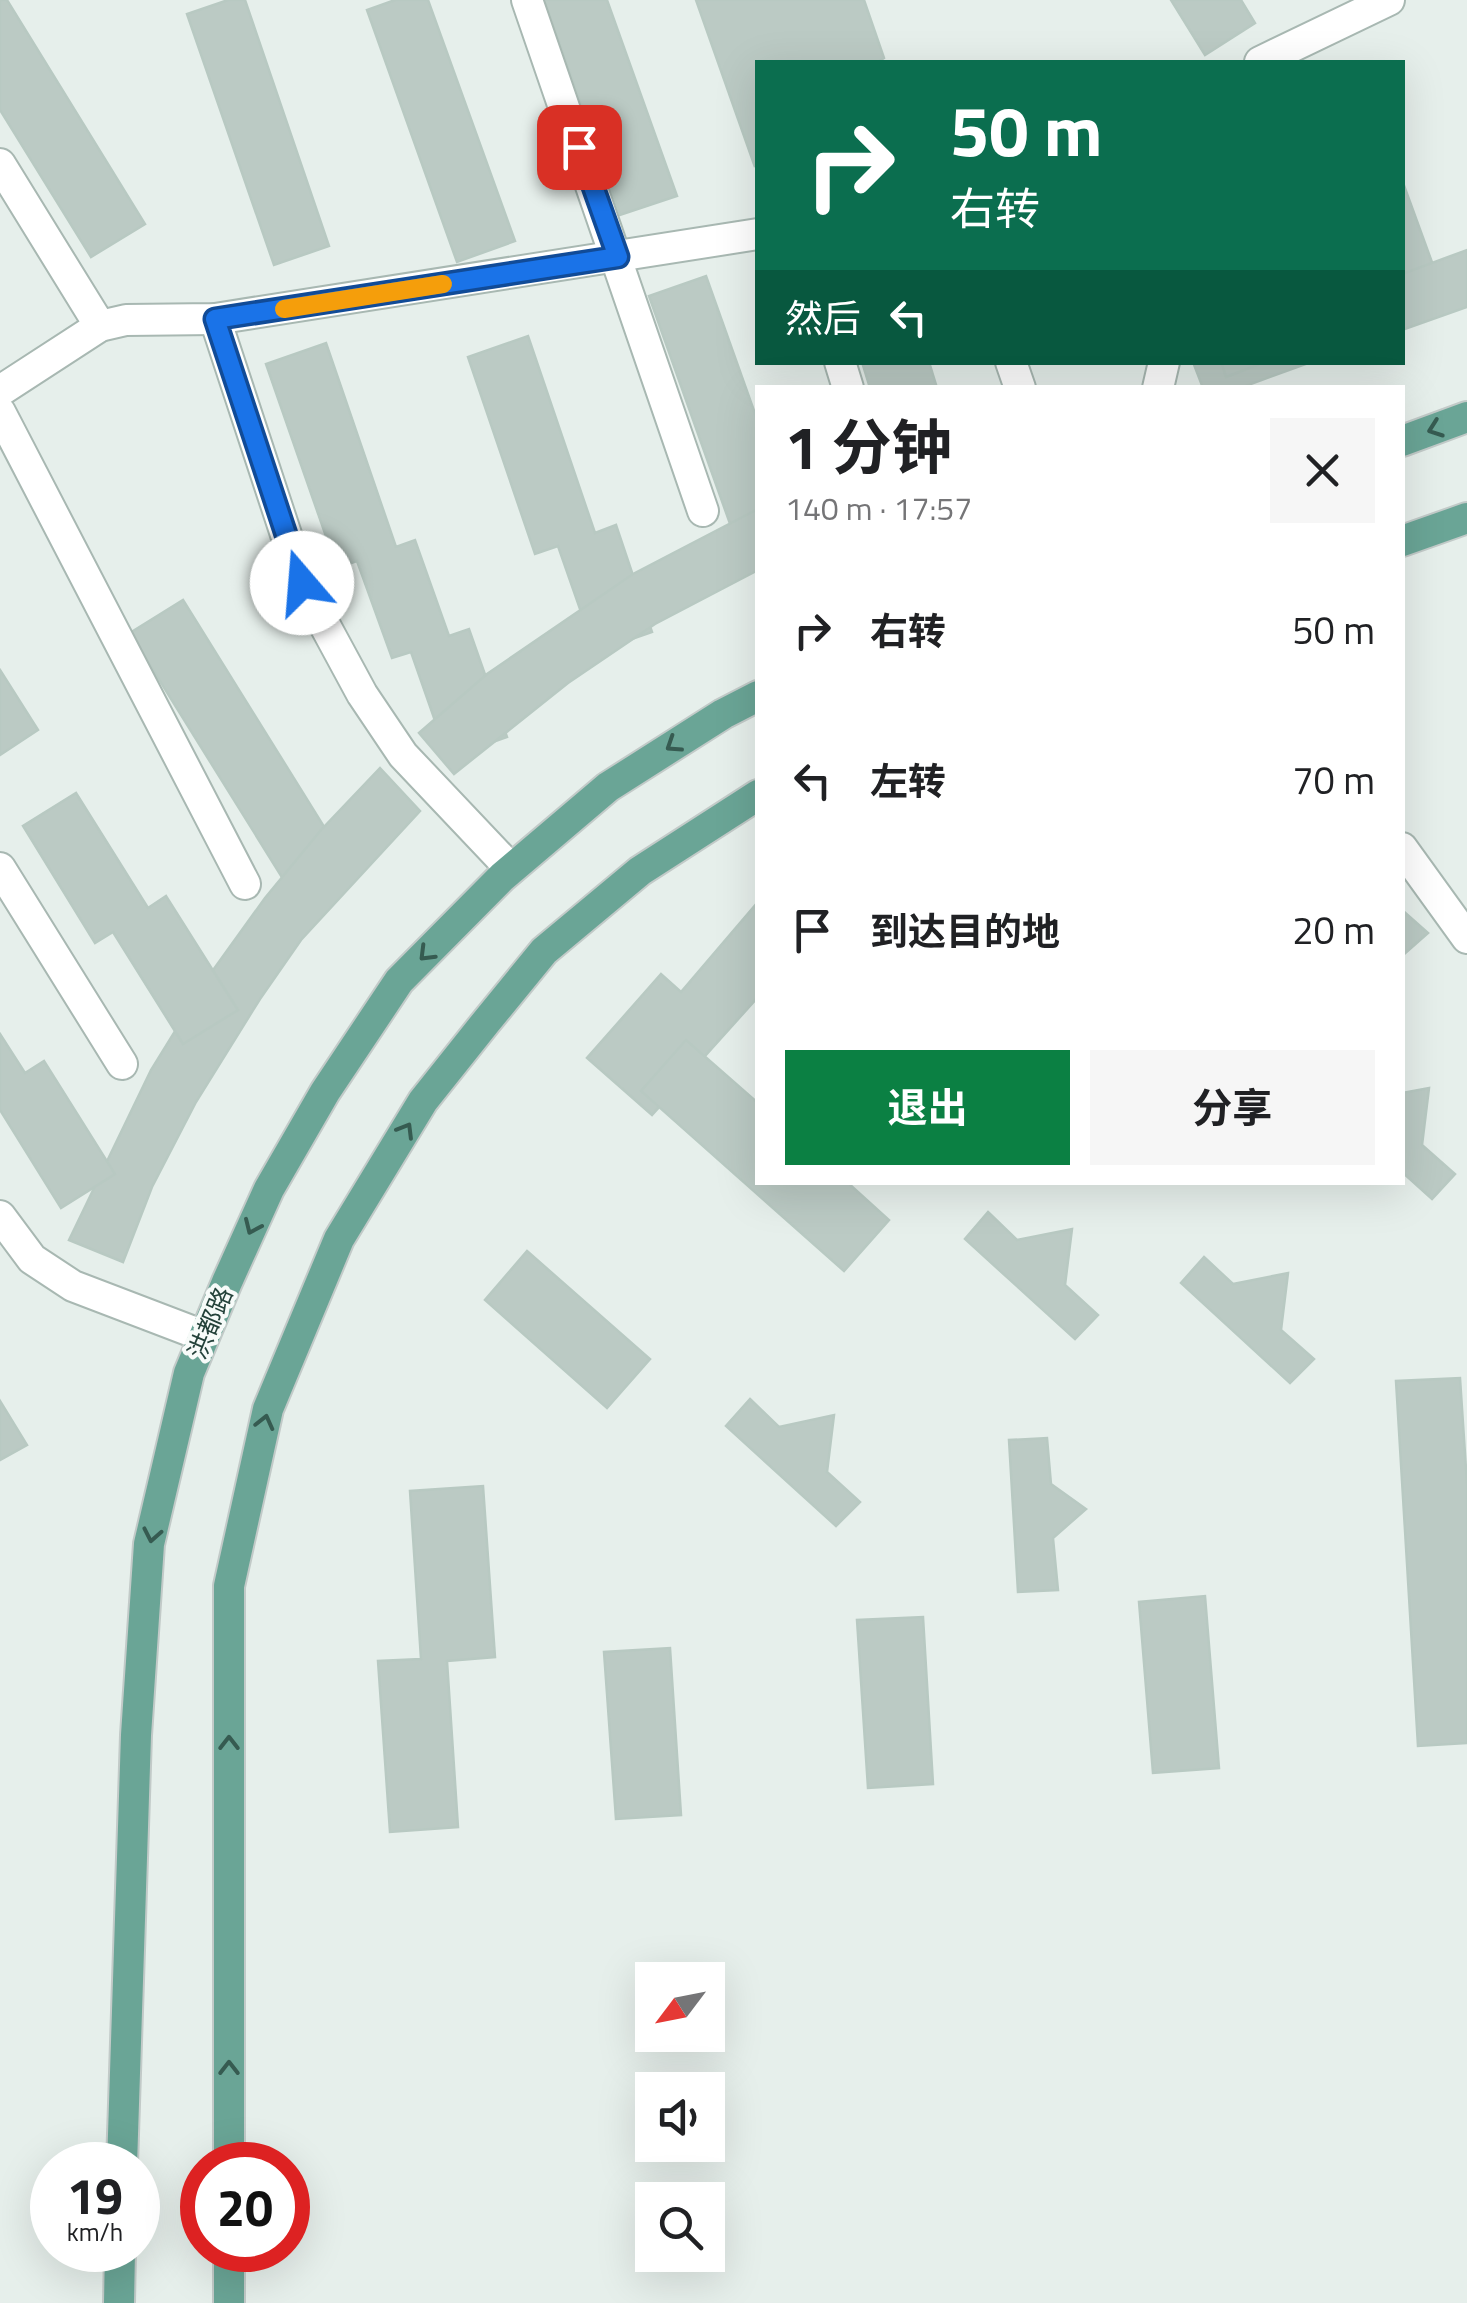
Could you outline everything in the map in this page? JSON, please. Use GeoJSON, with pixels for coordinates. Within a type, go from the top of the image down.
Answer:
{"type":"FeatureCollection","features":[{"type":"Feature","properties":{"kind":"main road"},"geometry":{"type":"LineString","coordinates":[[1405,440],[1467,417]]}},
{"type":"Feature","properties":{"kind":"main road"},"geometry":{"type":"LineString","coordinates":[[1405,540],[1467,518]]}},
{"type":"Feature","properties":{"kind":"main road","name":"洪都路"},"geometry":{"type":"LineString","coordinates":[[123,2142],[136,1735],[149,1544],[189,1373],[268,1188],[325,1092],[399,981],[511,869],[608,787],[755,698]]}},
{"type":"Feature","properties":{"kind":"main road"},"geometry":{"type":"LineString","coordinates":[[229,2142],[229,1586],[268,1410],[340,1239],[423,1101],[544,952],[640,871],[755,797]]}},
{"type":"Feature","properties":{"kind":"main road"},"geometry":{"type":"LineString","coordinates":[[120,2272],[120,2303]]}},
{"type":"Feature","properties":{"kind":"main road"},"geometry":{"type":"LineString","coordinates":[[229,2272],[229,2303]]}},
{"type":"Feature","properties":{"kind":"lane"},"geometry":{"type":"LineString","coordinates":[[527,0],[703,511]]}},
{"type":"Feature","properties":{"kind":"lane"},"geometry":{"type":"LineString","coordinates":[[1264,60],[1389,0]]}},
{"type":"Feature","properties":{"kind":"lane"},"geometry":{"type":"LineString","coordinates":[[0,164],[100,326]]}},
{"type":"Feature","properties":{"kind":"lane"},"geometry":{"type":"LineString","coordinates":[[0,391],[100,326],[126,320],[215,319],[755,234]]}},
{"type":"Feature","properties":{"kind":"lane"},"geometry":{"type":"LineString","coordinates":[[215,319],[302,583],[362,694],[404,754],[511,869]]}},
{"type":"Feature","properties":{"kind":"lane"},"geometry":{"type":"LineString","coordinates":[[0,412],[244,884]]}},
{"type":"Feature","properties":{"kind":"lane"},"geometry":{"type":"LineString","coordinates":[[1405,852],[1467,938]]}},
{"type":"Feature","properties":{"kind":"lane"},"geometry":{"type":"LineString","coordinates":[[0,868],[122,1064]]}},
{"type":"Feature","properties":{"kind":"lane"},"geometry":{"type":"LineString","coordinates":[[0,1216],[32,1260],[73,1286],[204,1336]]}},
{"type":"Feature","properties":{"kind":"building"},"geometry":{"type":"Polygon","coordinates":[[[0,0],[7,0],[145,224],[91,257],[0,110],[0,0]]]}},
{"type":"Feature","properties":{"kind":"building"},"geometry":{"type":"Polygon","coordinates":[[[228,0],[245,0],[329,246],[274,265],[187,14],[228,0]]]}},
{"type":"Feature","properties":{"kind":"building"},"geometry":{"type":"Polygon","coordinates":[[[395,0],[428,0],[515,241],[457,262],[367,10],[395,0]]]}},
{"type":"Feature","properties":{"kind":"building"},"geometry":{"type":"Polygon","coordinates":[[[544,0],[607,0],[677,196],[620,215],[544,0]]]}},
{"type":"Feature","properties":{"kind":"building"},"geometry":{"type":"Polygon","coordinates":[[[696,0],[864,0],[884,58],[881,60],[755,60],[755,167],[696,0]]]}},
{"type":"Feature","properties":{"kind":"building"},"geometry":{"type":"Polygon","coordinates":[[[1171,0],[1241,0],[1255,23],[1205,55],[1171,0]]]}},
{"type":"Feature","properties":{"kind":"building"},"geometry":{"type":"Polygon","coordinates":[[[1405,188],[1445,298],[1405,312],[1405,188]]]}},
{"type":"Feature","properties":{"kind":"building"},"geometry":{"type":"Polygon","coordinates":[[[1467,250],[1467,307],[1405,329],[1405,273],[1467,250]]]}},
{"type":"Feature","properties":{"kind":"building"},"geometry":{"type":"Polygon","coordinates":[[[706,276],[755,414],[755,543],[739,549],[649,296],[706,276]]]}},
{"type":"Feature","properties":{"kind":"building"},"geometry":{"type":"Polygon","coordinates":[[[528,336],[595,533],[616,525],[652,632],[595,652],[558,546],[535,554],[468,357],[528,336]]]}},
{"type":"Feature","properties":{"kind":"building"},"geometry":{"type":"Polygon","coordinates":[[[326,343],[396,547],[415,540],[449,636],[469,629],[507,737],[448,758],[411,652],[392,658],[357,561],[337,568],[266,364],[326,343]]]}},
{"type":"Feature","properties":{"kind":"building"},"geometry":{"type":"Polygon","coordinates":[[[863,365],[930,365],[936,385],[869,385],[863,365]]]}},
{"type":"Feature","properties":{"kind":"building"},"geometry":{"type":"Polygon","coordinates":[[[1194,365],[1303,365],[1248,385],[1202,385],[1194,365]]]}},
{"type":"Feature","properties":{"kind":"building"},"geometry":{"type":"Polygon","coordinates":[[[1222,365],[1257,365],[1226,377],[1222,365]]]}},
{"type":"Feature","properties":{"kind":"building"},"geometry":{"type":"Polygon","coordinates":[[[755,511],[755,572],[655,624],[568,683],[454,774],[419,733],[487,674],[633,574],[755,511]]]}},
{"type":"Feature","properties":{"kind":"building"},"geometry":{"type":"Polygon","coordinates":[[[183,600],[351,870],[298,903],[130,633],[183,600]]]}},
{"type":"Feature","properties":{"kind":"building"},"geometry":{"type":"Polygon","coordinates":[[[0,670],[38,730],[0,755],[0,670]]]}},
{"type":"Feature","properties":{"kind":"building"},"geometry":{"type":"Polygon","coordinates":[[[380,768],[420,811],[301,940],[260,999],[196,1102],[152,1187],[123,1262],[69,1240],[151,1070],[211,973],[321,830],[380,768]]]}},
{"type":"Feature","properties":{"kind":"building"},"geometry":{"type":"Polygon","coordinates":[[[76,793],[148,908],[166,896],[238,1010],[183,1044],[113,932],[95,943],[23,826],[76,793]]]}},
{"type":"Feature","properties":{"kind":"building"},"geometry":{"type":"Polygon","coordinates":[[[755,906],[755,1000],[652,1115],[587,1058],[661,974],[681,992],[755,906]]]}},
{"type":"Feature","properties":{"kind":"building"},"geometry":{"type":"Polygon","coordinates":[[[1405,913],[1428,933],[1405,953],[1405,913]]]}},
{"type":"Feature","properties":{"kind":"building"},"geometry":{"type":"Polygon","coordinates":[[[0,1034],[25,1073],[44,1061],[115,1174],[61,1208],[0,1110],[0,1034]]]}},
{"type":"Feature","properties":{"kind":"building"},"geometry":{"type":"Polygon","coordinates":[[[686,1040],[755,1100],[755,1185],[850,1185],[889,1220],[844,1271],[641,1091],[686,1040]]]}},
{"type":"Feature","properties":{"kind":"building"},"geometry":{"type":"Polygon","coordinates":[[[1429,1088],[1422,1145],[1455,1174],[1432,1199],[1405,1175],[1405,1092],[1429,1088]]]}},
{"type":"Feature","properties":{"kind":"building"},"geometry":{"type":"Polygon","coordinates":[[[988,1212],[1017,1240],[1072,1229],[1065,1285],[1098,1315],[1075,1339],[965,1239],[988,1212]]]}},
{"type":"Feature","properties":{"kind":"building"},"geometry":{"type":"Polygon","coordinates":[[[527,1251],[650,1359],[607,1408],[485,1300],[527,1251]]]}},
{"type":"Feature","properties":{"kind":"building"},"geometry":{"type":"Polygon","coordinates":[[[1204,1257],[1233,1284],[1288,1273],[1281,1330],[1314,1359],[1290,1383],[1181,1283],[1204,1257]]]}},
{"type":"Feature","properties":{"kind":"building"},"geometry":{"type":"Polygon","coordinates":[[[1460,1378],[1467,1484],[1467,1743],[1418,1746],[1396,1381],[1460,1378]]]}},
{"type":"Feature","properties":{"kind":"building"},"geometry":{"type":"Polygon","coordinates":[[[750,1399],[779,1427],[834,1415],[827,1472],[860,1502],[836,1526],[726,1426],[750,1399]]]}},
{"type":"Feature","properties":{"kind":"building"},"geometry":{"type":"Polygon","coordinates":[[[0,1401],[27,1445],[0,1460],[0,1401]]]}},
{"type":"Feature","properties":{"kind":"building"},"geometry":{"type":"Polygon","coordinates":[[[1047,1438],[1051,1484],[1086,1509],[1053,1538],[1058,1590],[1018,1592],[1009,1440],[1047,1438]]]}},
{"type":"Feature","properties":{"kind":"building"},"geometry":{"type":"Polygon","coordinates":[[[483,1486],[495,1657],[447,1661],[458,1827],[390,1832],[378,1661],[421,1659],[410,1491],[483,1486]]]}},
{"type":"Feature","properties":{"kind":"building"},"geometry":{"type":"Polygon","coordinates":[[[1205,1596],[1219,1768],[1153,1773],[1139,1602],[1205,1596]]]}},
{"type":"Feature","properties":{"kind":"building"},"geometry":{"type":"Polygon","coordinates":[[[923,1617],[933,1784],[868,1788],[857,1620],[923,1617]]]}},
{"type":"Feature","properties":{"kind":"building"},"geometry":{"type":"Polygon","coordinates":[[[670,1648],[681,1815],[616,1819],[604,1652],[670,1648]]]}},
{"type":"Feature","properties":{"kind":"slow traffic"},"geometry":{"type":"LineString","coordinates":[[284,309],[443,284]]}},
{"type":"Feature","properties":{"kind":"route"},"geometry":{"type":"LineString","coordinates":[[302,583],[215,319],[618,257],[579,147]]}}]}
